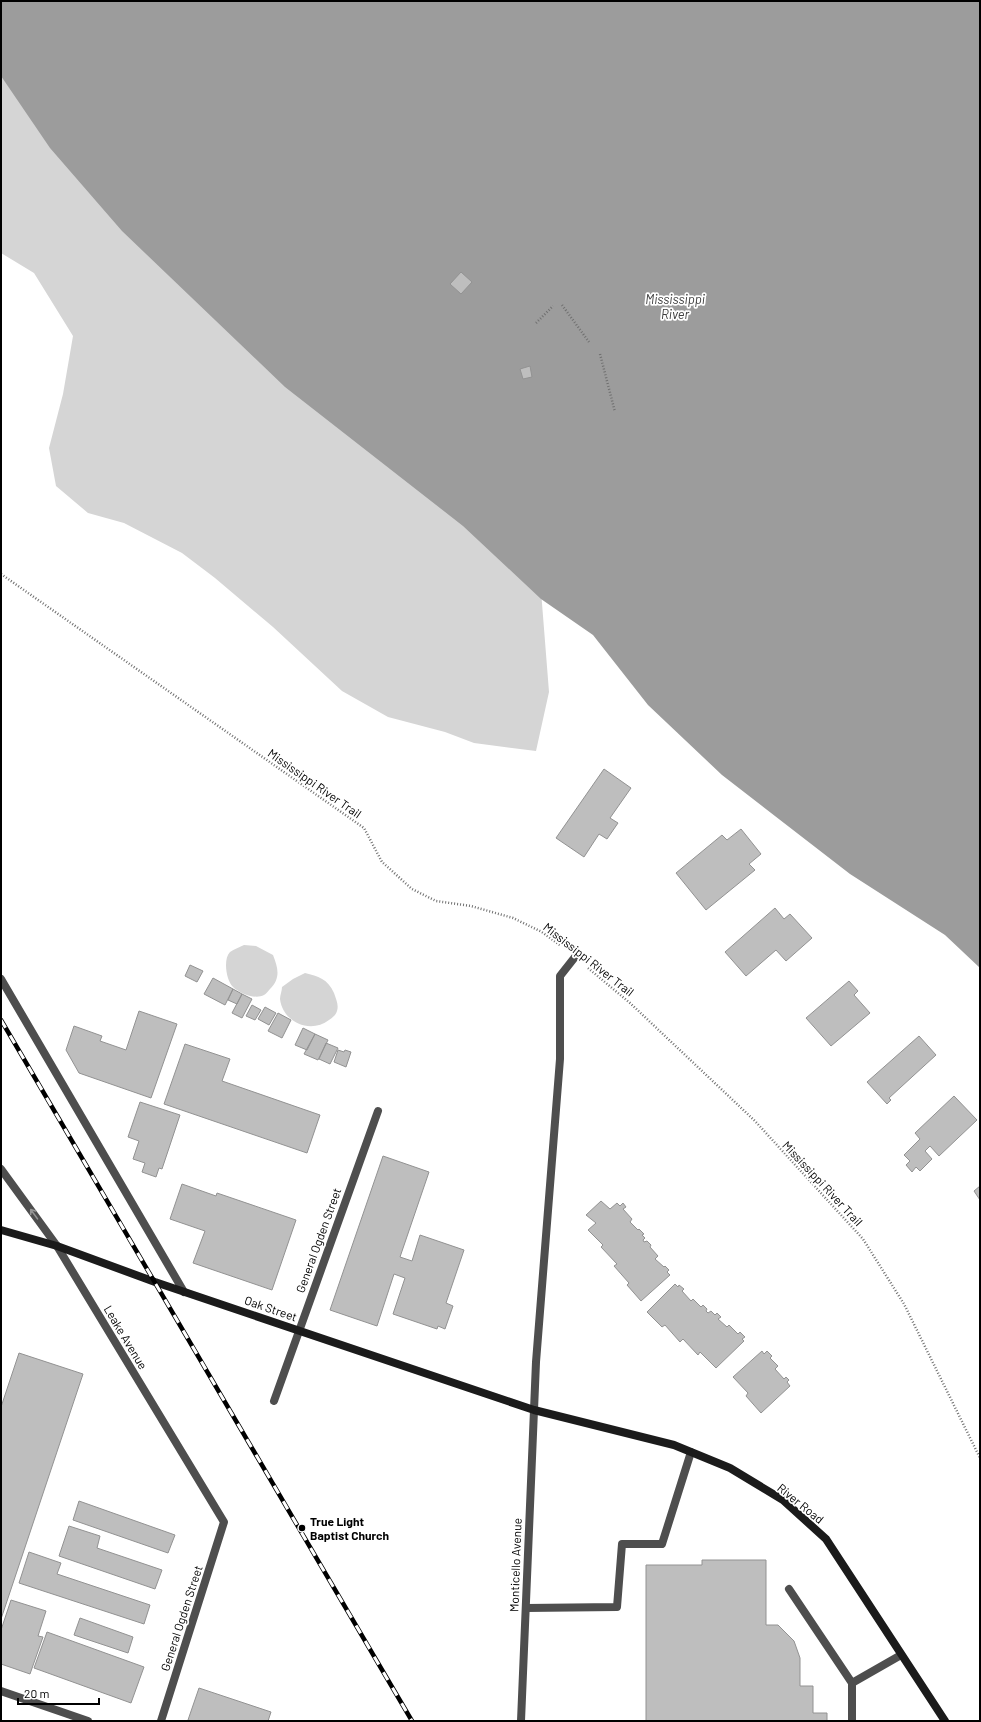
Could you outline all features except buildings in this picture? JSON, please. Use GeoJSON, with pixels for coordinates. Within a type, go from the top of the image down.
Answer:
{"type":"FeatureCollection","features":[{"type":"Feature","properties":{"kind":"main road","name":"Oak Street"},"geometry":{"type":"LineString","coordinates":[[1,1230],[57,1246],[184,1292],[534,1410]]}},
{"type":"Feature","properties":{"kind":"main road","name":"River Road"},"geometry":{"type":"LineString","coordinates":[[534,1410],[674,1445],[730,1468],[783,1500],[826,1539],[943,1720]]}},
{"type":"Feature","properties":{"kind":"street","name":"Monticello Avenue"},"geometry":{"type":"LineString","coordinates":[[521,1721],[536,1362],[560,1059],[560,976],[575,957]]}},
{"type":"Feature","properties":{"kind":"street"},"geometry":{"type":"LineString","coordinates":[[1,979],[184,1292]]}},
{"type":"Feature","properties":{"kind":"street","name":"General Ogden Street"},"geometry":{"type":"LineString","coordinates":[[274,1401],[378,1111]]}},
{"type":"Feature","properties":{"kind":"street","name":"Leake Avenue"},"geometry":{"type":"LineString","coordinates":[[1,1169],[57,1246],[224,1522]]}},
{"type":"Feature","properties":{"kind":"street"},"geometry":{"type":"LineString","coordinates":[[526,1608],[617,1607],[622,1544],[662,1544],[691,1452]]}},
{"type":"Feature","properties":{"kind":"street","name":"General Ogden Street"},"geometry":{"type":"LineString","coordinates":[[161,1721],[224,1522]]}},
{"type":"Feature","properties":{"kind":"street"},"geometry":{"type":"LineString","coordinates":[[789,1589],[852,1683],[852,1721]]}},
{"type":"Feature","properties":{"kind":"street"},"geometry":{"type":"LineString","coordinates":[[852,1683],[901,1655]]}},
{"type":"Feature","properties":{"kind":"street"},"geometry":{"type":"LineString","coordinates":[[1,1691],[88,1721]]}},
{"type":"Feature","properties":{"kind":"path"},"geometry":{"type":"LineString","coordinates":[[562,305],[589,342]]}},
{"type":"Feature","properties":{"kind":"path"},"geometry":{"type":"LineString","coordinates":[[536,323],[553,306]]}},
{"type":"Feature","properties":{"kind":"path"},"geometry":{"type":"LineString","coordinates":[[600,354],[615,412]]}},
{"type":"Feature","properties":{"kind":"path","name":"Mississippi River Trail"},"geometry":{"type":"LineString","coordinates":[[1,574],[364,828],[382,862],[412,889],[436,901],[471,906],[513,918],[542,932],[575,957],[630,1003],[755,1121],[863,1239],[904,1304],[980,1458]]}},
{"type":"Feature","properties":{"kind":"shaded area"},"geometry":{"type":"Polygon","coordinates":[[[1,1],[10,1],[537,540],[549,692],[536,751],[474,743],[445,732],[388,717],[342,691],[273,627],[215,578],[182,553],[124,523],[88,513],[56,486],[49,448],[63,394],[73,336],[34,273],[1,253],[1,1]]]}},
{"type":"Feature","properties":{"kind":"shaded area"},"geometry":{"type":"Polygon","coordinates":[[[244,945],[256,946],[273,955],[275,960],[278,973],[276,981],[264,995],[256,997],[239,991],[233,987],[227,975],[226,964],[228,955],[230,952],[244,945]]]}},
{"type":"Feature","properties":{"kind":"shaded area"},"geometry":{"type":"Polygon","coordinates":[[[305,973],[318,977],[329,984],[332,988],[338,1006],[336,1014],[322,1024],[314,1026],[306,1026],[292,1020],[282,1007],[280,999],[282,987],[305,973]]]}},
{"type":"Feature","properties":{"kind":"water","name":"Mississippi River"},"geometry":{"type":"Polygon","coordinates":[[[1,1],[980,1],[980,968],[945,935],[850,874],[722,775],[648,705],[593,635],[541,599],[463,526],[285,387],[122,231],[50,148],[1,76],[1,1]]]}},
{"type":"Feature","properties":{"kind":"railway"},"geometry":{"type":"LineString","coordinates":[[1,1020],[412,1721]]}},
{"type":"Feature","properties":{"kind":"place","name":"True Light Baptist Church"},"geometry":{"type":"Point","coordinates":[302,1528]}}]}
